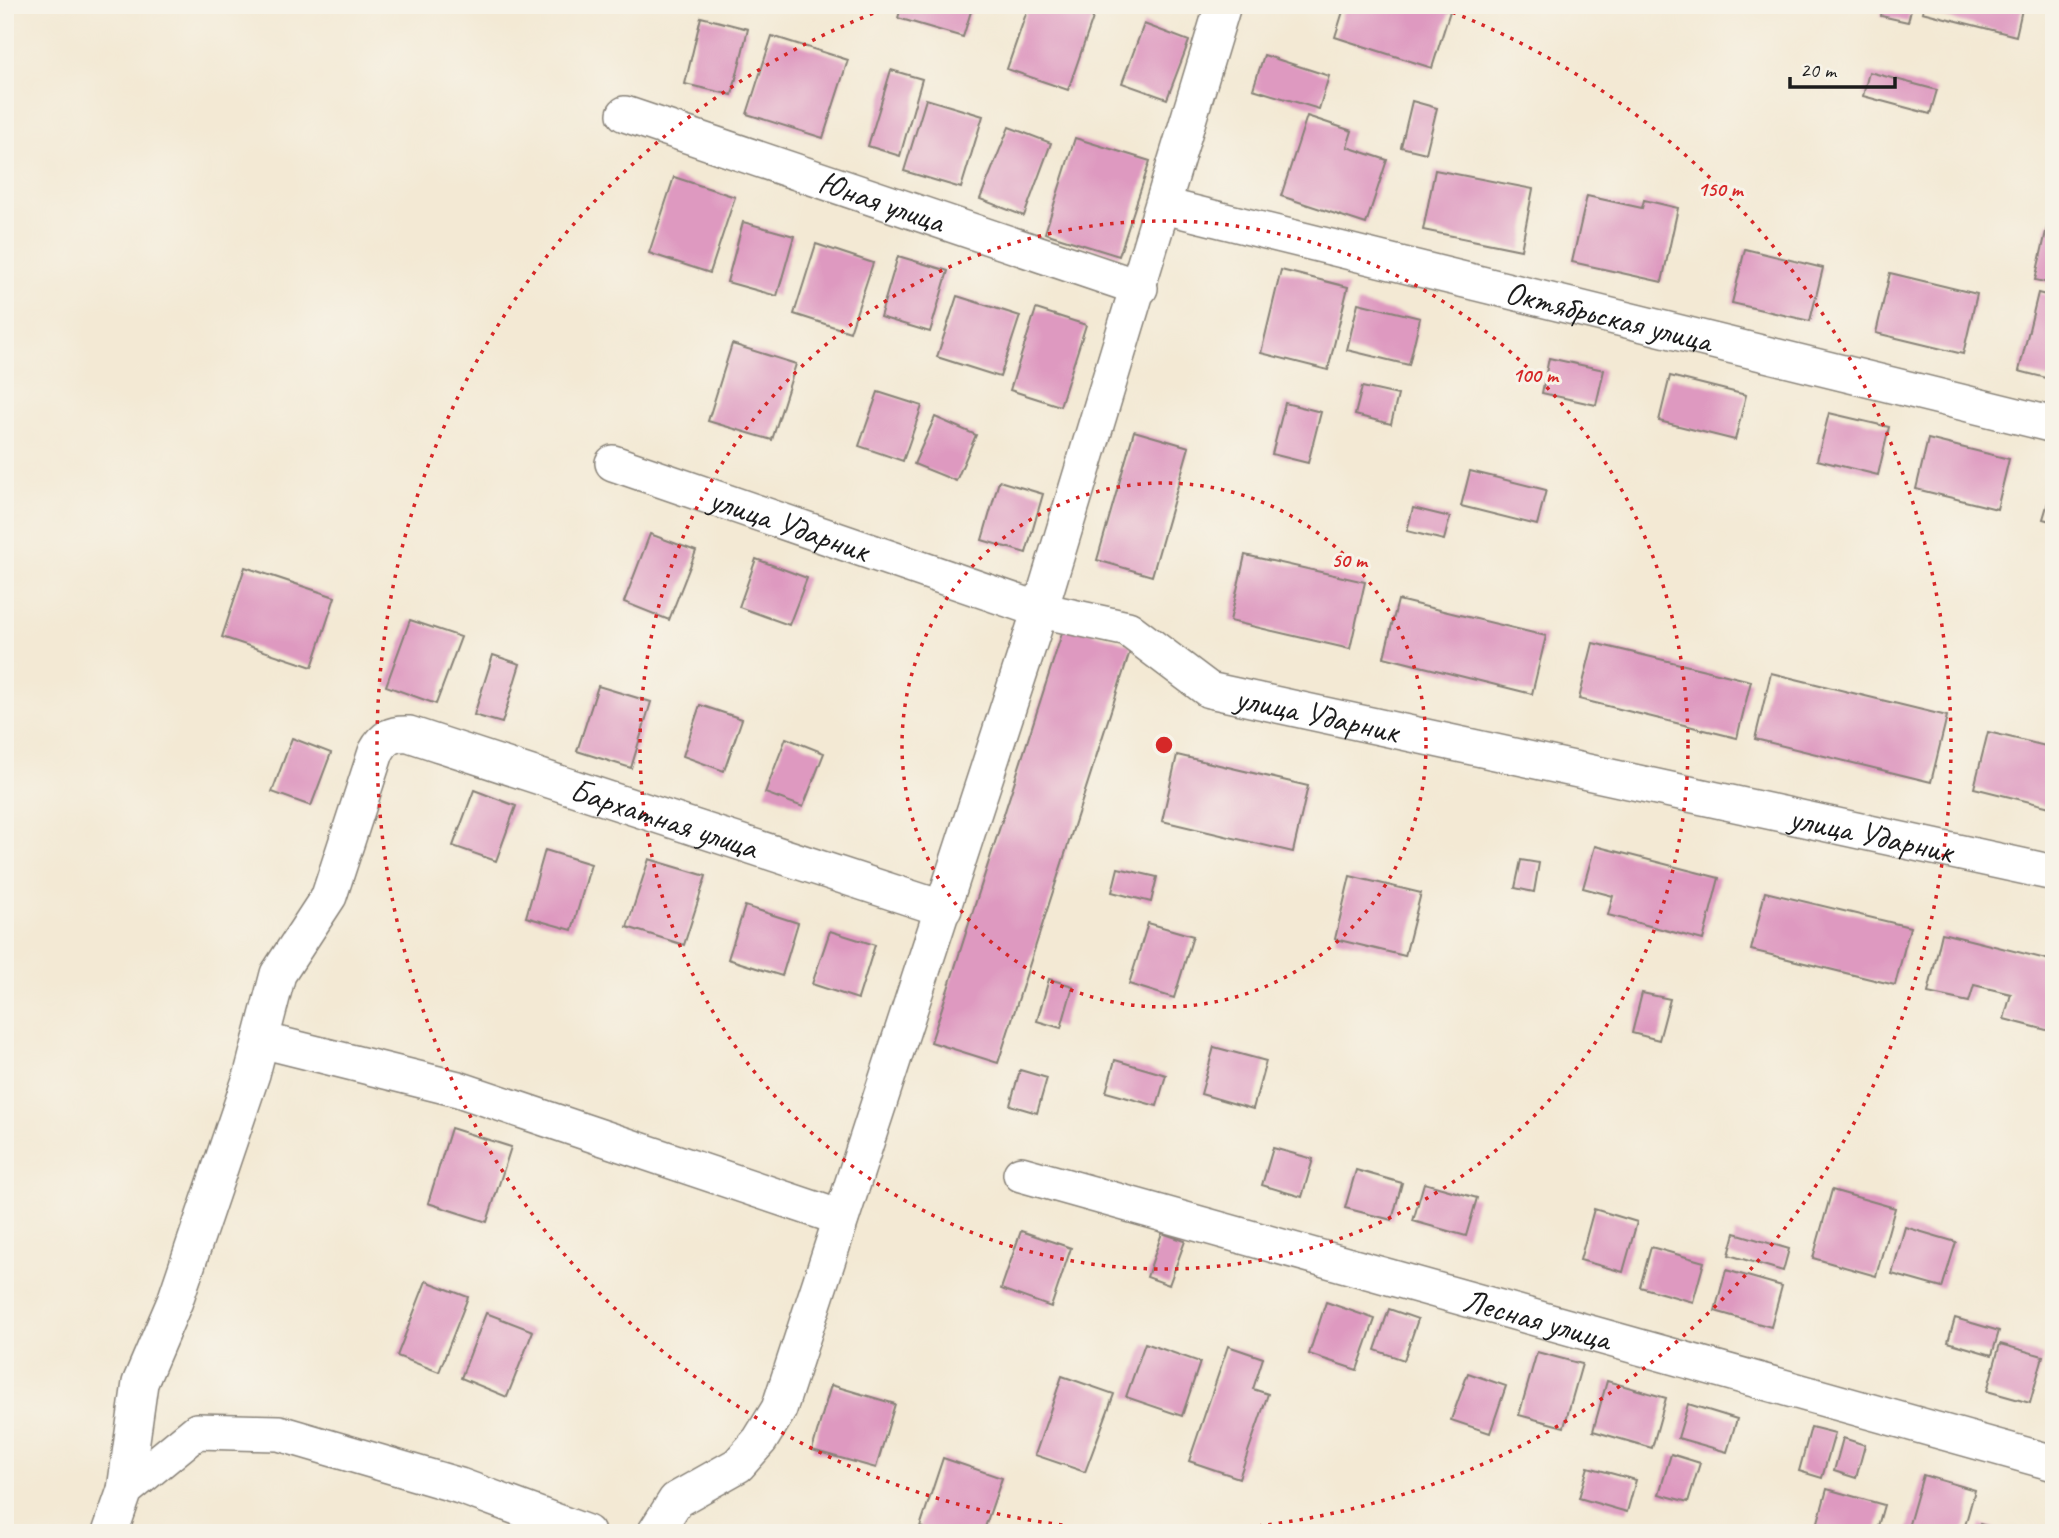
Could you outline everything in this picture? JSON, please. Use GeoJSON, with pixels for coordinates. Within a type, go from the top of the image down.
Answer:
{"type":"FeatureCollection","features":[{"type":"Feature","properties":{"kind":"street"},"geometry":{"type":"LineString","coordinates":[[655,1533],[676,1500],[738,1465],[760,1440],[772,1419],[944,909],[1040,610],[1140,288],[1221,6]]}},
{"type":"Feature","properties":{"kind":"street","name":"Юная улица"},"geometry":{"type":"LineString","coordinates":[[625,114],[1140,288]]}},
{"type":"Feature","properties":{"kind":"street","name":"Октябрьская улица"},"geometry":{"type":"LineString","coordinates":[[1164,206],[2054,425]]}},
{"type":"Feature","properties":{"kind":"street","name":"улица Ударник"},"geometry":{"type":"LineString","coordinates":[[613,463],[1040,610],[1128,629],[1209,690],[2054,873]]}},
{"type":"Feature","properties":{"kind":"street","name":"Бархатная улица"},"geometry":{"type":"LineString","coordinates":[[261,1040],[278,974],[329,896],[376,752],[383,740],[395,733],[409,734],[944,909]]}},
{"type":"Feature","properties":{"kind":"street"},"geometry":{"type":"LineString","coordinates":[[110,1533],[125,1490],[140,1383],[175,1301],[261,1040],[458,1089],[841,1218]]}},
{"type":"Feature","properties":{"kind":"street","name":"Лесная улица"},"geometry":{"type":"LineString","coordinates":[[1021,1174],[2054,1463]]}},
{"type":"Feature","properties":{"kind":"street"},"geometry":{"type":"LineString","coordinates":[[125,1490],[197,1431],[279,1433],[460,1486],[587,1533]]}},
{"type":"Feature","properties":{"kind":"building"},"geometry":{"type":"Polygon","coordinates":[[[902,5],[973,5],[963,37],[898,18],[902,5]]]}},
{"type":"Feature","properties":{"kind":"building"},"geometry":{"type":"Polygon","coordinates":[[[1029,5],[1077,5],[1095,12],[1068,90],[1007,69],[1029,5]]]}},
{"type":"Feature","properties":{"kind":"building"},"geometry":{"type":"Polygon","coordinates":[[[1345,5],[1434,5],[1450,11],[1432,68],[1335,37],[1345,5]]]}},
{"type":"Feature","properties":{"kind":"building"},"geometry":{"type":"Polygon","coordinates":[[[1883,5],[1912,5],[1908,22],[1881,16],[1883,5]]]}},
{"type":"Feature","properties":{"kind":"building"},"geometry":{"type":"Polygon","coordinates":[[[1924,5],[2023,5],[2016,36],[1922,12],[1924,5]]]}},
{"type":"Feature","properties":{"kind":"building"},"geometry":{"type":"Polygon","coordinates":[[[701,17],[748,29],[732,95],[685,84],[701,17]]]}},
{"type":"Feature","properties":{"kind":"building"},"geometry":{"type":"Polygon","coordinates":[[[1144,24],[1189,41],[1167,99],[1122,83],[1144,24]]]}},
{"type":"Feature","properties":{"kind":"building"},"geometry":{"type":"Polygon","coordinates":[[[772,36],[848,60],[823,138],[747,114],[772,36]]]}},
{"type":"Feature","properties":{"kind":"building"},"geometry":{"type":"Polygon","coordinates":[[[1264,55],[1329,76],[1319,109],[1253,89],[1264,55]]]}},
{"type":"Feature","properties":{"kind":"building"},"geometry":{"type":"Polygon","coordinates":[[[891,70],[922,79],[900,156],[868,146],[891,70]]]}},
{"type":"Feature","properties":{"kind":"building"},"geometry":{"type":"Polygon","coordinates":[[[1869,72],[1937,90],[1930,114],[1863,96],[1869,72]]]}},
{"type":"Feature","properties":{"kind":"building"},"geometry":{"type":"Polygon","coordinates":[[[926,99],[983,116],[961,188],[904,171],[926,99]]]}},
{"type":"Feature","properties":{"kind":"building"},"geometry":{"type":"Polygon","coordinates":[[[1412,101],[1437,108],[1426,153],[1401,147],[1412,101]]]}},
{"type":"Feature","properties":{"kind":"building"},"geometry":{"type":"Polygon","coordinates":[[[1307,116],[1352,131],[1347,147],[1387,160],[1366,224],[1281,196],[1307,116]]]}},
{"type":"Feature","properties":{"kind":"building"},"geometry":{"type":"Polygon","coordinates":[[[1009,127],[1051,143],[1024,216],[980,199],[1009,127]]]}},
{"type":"Feature","properties":{"kind":"building"},"geometry":{"type":"Polygon","coordinates":[[[1075,138],[1150,161],[1119,256],[1045,233],[1075,138]]]}},
{"type":"Feature","properties":{"kind":"building"},"geometry":{"type":"Polygon","coordinates":[[[1435,170],[1533,189],[1521,250],[1423,230],[1435,170]]]}},
{"type":"Feature","properties":{"kind":"building"},"geometry":{"type":"Polygon","coordinates":[[[674,177],[735,197],[710,273],[649,253],[674,177]]]}},
{"type":"Feature","properties":{"kind":"building"},"geometry":{"type":"Polygon","coordinates":[[[1587,196],[1642,208],[1644,200],[1678,208],[1662,282],[1572,262],[1587,196]]]}},
{"type":"Feature","properties":{"kind":"building"},"geometry":{"type":"Polygon","coordinates":[[[743,222],[794,236],[777,296],[727,282],[743,222]]]}},
{"type":"Feature","properties":{"kind":"building"},"geometry":{"type":"Polygon","coordinates":[[[2048,223],[2054,224],[2054,284],[2035,280],[2048,223]]]}},
{"type":"Feature","properties":{"kind":"building"},"geometry":{"type":"Polygon","coordinates":[[[816,244],[873,263],[850,332],[794,314],[816,244]]]}},
{"type":"Feature","properties":{"kind":"building"},"geometry":{"type":"Polygon","coordinates":[[[1745,249],[1823,268],[1810,321],[1732,303],[1745,249]]]}},
{"type":"Feature","properties":{"kind":"building"},"geometry":{"type":"Polygon","coordinates":[[[898,256],[948,271],[930,332],[880,317],[898,256]]]}},
{"type":"Feature","properties":{"kind":"building"},"geometry":{"type":"Polygon","coordinates":[[[1281,270],[1348,287],[1328,370],[1261,353],[1281,270]]]}},
{"type":"Feature","properties":{"kind":"building"},"geometry":{"type":"Polygon","coordinates":[[[1890,273],[1977,294],[1963,354],[1876,333],[1890,273]]]}},
{"type":"Feature","properties":{"kind":"building"},"geometry":{"type":"Polygon","coordinates":[[[2038,293],[2054,297],[2054,380],[2019,371],[2038,293]]]}},
{"type":"Feature","properties":{"kind":"building"},"geometry":{"type":"Polygon","coordinates":[[[957,296],[1020,316],[1000,377],[937,357],[957,296]]]}},
{"type":"Feature","properties":{"kind":"building"},"geometry":{"type":"Polygon","coordinates":[[[1358,303],[1420,318],[1409,365],[1347,350],[1358,303]]]}},
{"type":"Feature","properties":{"kind":"building"},"geometry":{"type":"Polygon","coordinates":[[[1036,309],[1086,325],[1060,406],[1010,390],[1036,309]]]}},
{"type":"Feature","properties":{"kind":"building"},"geometry":{"type":"Polygon","coordinates":[[[732,344],[796,364],[772,440],[708,421],[732,344]]]}},
{"type":"Feature","properties":{"kind":"building"},"geometry":{"type":"Polygon","coordinates":[[[1549,358],[1604,370],[1596,405],[1542,393],[1549,358]]]}},
{"type":"Feature","properties":{"kind":"building"},"geometry":{"type":"Polygon","coordinates":[[[1670,376],[1746,395],[1735,440],[1659,421],[1670,376]]]}},
{"type":"Feature","properties":{"kind":"building"},"geometry":{"type":"Polygon","coordinates":[[[1362,387],[1398,395],[1391,424],[1355,415],[1362,387]]]}},
{"type":"Feature","properties":{"kind":"building"},"geometry":{"type":"Polygon","coordinates":[[[878,392],[922,406],[903,461],[859,446],[878,392]]]}},
{"type":"Feature","properties":{"kind":"building"},"geometry":{"type":"Polygon","coordinates":[[[1285,403],[1321,412],[1308,463],[1272,454],[1285,403]]]}},
{"type":"Feature","properties":{"kind":"building"},"geometry":{"type":"Polygon","coordinates":[[[1829,413],[1889,427],[1878,475],[1817,460],[1829,413]]]}},
{"type":"Feature","properties":{"kind":"building"},"geometry":{"type":"Polygon","coordinates":[[[935,417],[976,435],[956,481],[914,464],[935,417]]]}},
{"type":"Feature","properties":{"kind":"building"},"geometry":{"type":"Polygon","coordinates":[[[1134,431],[1189,447],[1152,576],[1097,560],[1134,431]]]}},
{"type":"Feature","properties":{"kind":"building"},"geometry":{"type":"Polygon","coordinates":[[[1928,439],[2009,459],[1997,509],[1916,489],[1928,439]]]}},
{"type":"Feature","properties":{"kind":"building"},"geometry":{"type":"Polygon","coordinates":[[[1470,471],[1546,490],[1537,525],[1461,506],[1470,471]]]}},
{"type":"Feature","properties":{"kind":"building"},"geometry":{"type":"Polygon","coordinates":[[[999,481],[1043,494],[1026,553],[982,540],[999,481]]]}},
{"type":"Feature","properties":{"kind":"building"},"geometry":{"type":"Polygon","coordinates":[[[2054,482],[2054,522],[2043,519],[2054,482]]]}},
{"type":"Feature","properties":{"kind":"building"},"geometry":{"type":"Polygon","coordinates":[[[1413,508],[1450,517],[1444,540],[1407,531],[1413,508]]]}},
{"type":"Feature","properties":{"kind":"building"},"geometry":{"type":"Polygon","coordinates":[[[650,534],[696,551],[669,620],[624,602],[650,534]]]}},
{"type":"Feature","properties":{"kind":"building"},"geometry":{"type":"Polygon","coordinates":[[[1245,555],[1365,582],[1350,649],[1230,621],[1245,555]]]}},
{"type":"Feature","properties":{"kind":"building"},"geometry":{"type":"Polygon","coordinates":[[[756,559],[807,578],[789,625],[739,607],[756,559]]]}},
{"type":"Feature","properties":{"kind":"building"},"geometry":{"type":"Polygon","coordinates":[[[245,567],[335,597],[312,667],[222,637],[245,567]]]}},
{"type":"Feature","properties":{"kind":"building"},"geometry":{"type":"Polygon","coordinates":[[[1398,600],[1546,636],[1532,694],[1384,657],[1398,600]]]}},
{"type":"Feature","properties":{"kind":"building"},"geometry":{"type":"Polygon","coordinates":[[[410,620],[461,637],[436,704],[386,686],[410,620]]]}},
{"type":"Feature","properties":{"kind":"building"},"geometry":{"type":"Polygon","coordinates":[[[1065,624],[1132,645],[998,1063],[931,1042],[1065,624]]]}},
{"type":"Feature","properties":{"kind":"building"},"geometry":{"type":"Polygon","coordinates":[[[1593,643],[1751,681],[1737,738],[1579,699],[1593,643]]]}},
{"type":"Feature","properties":{"kind":"building"},"geometry":{"type":"Polygon","coordinates":[[[493,655],[520,664],[502,723],[474,715],[493,655]]]}},
{"type":"Feature","properties":{"kind":"building"},"geometry":{"type":"Polygon","coordinates":[[[1771,673],[1947,716],[1931,782],[1755,739],[1771,673]]]}},
{"type":"Feature","properties":{"kind":"building"},"geometry":{"type":"Polygon","coordinates":[[[598,686],[651,702],[631,768],[577,751],[598,686]]]}},
{"type":"Feature","properties":{"kind":"building"},"geometry":{"type":"Polygon","coordinates":[[[700,705],[742,719],[724,771],[683,756],[700,705]]]}},
{"type":"Feature","properties":{"kind":"building"},"geometry":{"type":"Polygon","coordinates":[[[1988,732],[2054,748],[2054,808],[1974,788],[1988,732]]]}},
{"type":"Feature","properties":{"kind":"building"},"geometry":{"type":"Polygon","coordinates":[[[292,738],[331,753],[311,806],[272,792],[292,738]]]}},
{"type":"Feature","properties":{"kind":"building"},"geometry":{"type":"Polygon","coordinates":[[[786,738],[824,753],[803,807],[765,793],[786,738]]]}},
{"type":"Feature","properties":{"kind":"building"},"geometry":{"type":"Polygon","coordinates":[[[1177,755],[1308,786],[1293,852],[1162,821],[1177,755]]]}},
{"type":"Feature","properties":{"kind":"building"},"geometry":{"type":"Polygon","coordinates":[[[474,790],[516,806],[496,861],[453,846],[474,790]]]}},
{"type":"Feature","properties":{"kind":"building"},"geometry":{"type":"Polygon","coordinates":[[[1595,846],[1719,878],[1703,940],[1608,915],[1613,896],[1583,888],[1595,846]]]}},
{"type":"Feature","properties":{"kind":"building"},"geometry":{"type":"Polygon","coordinates":[[[545,850],[591,864],[572,930],[526,917],[545,850]]]}},
{"type":"Feature","properties":{"kind":"building"},"geometry":{"type":"Polygon","coordinates":[[[649,859],[706,876],[684,945],[627,927],[649,859]]]}},
{"type":"Feature","properties":{"kind":"building"},"geometry":{"type":"Polygon","coordinates":[[[1521,860],[1539,863],[1534,892],[1515,888],[1521,860]]]}},
{"type":"Feature","properties":{"kind":"building"},"geometry":{"type":"Polygon","coordinates":[[[1118,868],[1157,877],[1151,902],[1112,892],[1118,868]]]}},
{"type":"Feature","properties":{"kind":"building"},"geometry":{"type":"Polygon","coordinates":[[[1350,876],[1421,893],[1405,956],[1335,939],[1350,876]]]}},
{"type":"Feature","properties":{"kind":"building"},"geometry":{"type":"Polygon","coordinates":[[[1765,892],[1910,927],[1895,985],[1751,950],[1765,892]]]}},
{"type":"Feature","properties":{"kind":"building"},"geometry":{"type":"Polygon","coordinates":[[[745,906],[798,923],[782,976],[728,959],[745,906]]]}},
{"type":"Feature","properties":{"kind":"building"},"geometry":{"type":"Polygon","coordinates":[[[1148,923],[1193,936],[1174,998],[1129,984],[1148,923]]]}},
{"type":"Feature","properties":{"kind":"building"},"geometry":{"type":"Polygon","coordinates":[[[830,931],[875,945],[858,999],[812,984],[830,931]]]}},
{"type":"Feature","properties":{"kind":"building"},"geometry":{"type":"Polygon","coordinates":[[[1942,933],[2054,961],[2054,1032],[2004,1019],[2011,994],[1974,985],[1969,1002],[1928,993],[1942,933]]]}},
{"type":"Feature","properties":{"kind":"building"},"geometry":{"type":"Polygon","coordinates":[[[1049,979],[1073,986],[1061,1028],[1037,1021],[1049,979]]]}},
{"type":"Feature","properties":{"kind":"building"},"geometry":{"type":"Polygon","coordinates":[[[1642,993],[1670,999],[1659,1040],[1632,1033],[1642,993]]]}},
{"type":"Feature","properties":{"kind":"building"},"geometry":{"type":"Polygon","coordinates":[[[1214,1047],[1266,1061],[1253,1109],[1201,1094],[1214,1047]]]}},
{"type":"Feature","properties":{"kind":"building"},"geometry":{"type":"Polygon","coordinates":[[[1115,1060],[1166,1075],[1157,1106],[1106,1092],[1115,1060]]]}},
{"type":"Feature","properties":{"kind":"building"},"geometry":{"type":"Polygon","coordinates":[[[1020,1070],[1047,1078],[1037,1113],[1010,1105],[1020,1070]]]}},
{"type":"Feature","properties":{"kind":"building"},"geometry":{"type":"Polygon","coordinates":[[[451,1128],[511,1147],[487,1222],[428,1203],[451,1128]]]}},
{"type":"Feature","properties":{"kind":"building"},"geometry":{"type":"Polygon","coordinates":[[[1273,1148],[1313,1159],[1302,1197],[1262,1185],[1273,1148]]]}},
{"type":"Feature","properties":{"kind":"building"},"geometry":{"type":"Polygon","coordinates":[[[1356,1170],[1402,1183],[1392,1220],[1345,1208],[1356,1170]]]}},
{"type":"Feature","properties":{"kind":"building"},"geometry":{"type":"Polygon","coordinates":[[[1424,1183],[1477,1198],[1466,1236],[1413,1221],[1424,1183]]]}},
{"type":"Feature","properties":{"kind":"building"},"geometry":{"type":"Polygon","coordinates":[[[1832,1190],[1895,1208],[1876,1276],[1813,1258],[1832,1190]]]}},
{"type":"Feature","properties":{"kind":"building"},"geometry":{"type":"Polygon","coordinates":[[[1594,1209],[1637,1222],[1623,1272],[1580,1260],[1594,1209]]]}},
{"type":"Feature","properties":{"kind":"building"},"geometry":{"type":"Polygon","coordinates":[[[1905,1227],[1956,1242],[1942,1288],[1892,1274],[1905,1227]]]}},
{"type":"Feature","properties":{"kind":"building"},"geometry":{"type":"Polygon","coordinates":[[[1021,1231],[1071,1248],[1051,1307],[1001,1289],[1021,1231]]]}},
{"type":"Feature","properties":{"kind":"building"},"geometry":{"type":"Polygon","coordinates":[[[1162,1233],[1185,1241],[1169,1285],[1147,1277],[1162,1233]]]}},
{"type":"Feature","properties":{"kind":"building"},"geometry":{"type":"Polygon","coordinates":[[[1735,1233],[1789,1249],[1783,1271],[1729,1255],[1735,1233]]]}},
{"type":"Feature","properties":{"kind":"building"},"geometry":{"type":"Polygon","coordinates":[[[1651,1247],[1704,1262],[1693,1302],[1640,1287],[1651,1247]]]}},
{"type":"Feature","properties":{"kind":"building"},"geometry":{"type":"Polygon","coordinates":[[[1726,1270],[1782,1286],[1771,1327],[1715,1311],[1726,1270]]]}},
{"type":"Feature","properties":{"kind":"building"},"geometry":{"type":"Polygon","coordinates":[[[426,1281],[468,1297],[439,1372],[397,1356],[426,1281]]]}},
{"type":"Feature","properties":{"kind":"building"},"geometry":{"type":"Polygon","coordinates":[[[1326,1302],[1375,1319],[1357,1370],[1309,1354],[1326,1302]]]}},
{"type":"Feature","properties":{"kind":"building"},"geometry":{"type":"Polygon","coordinates":[[[1389,1309],[1418,1319],[1404,1360],[1375,1350],[1389,1309]]]}},
{"type":"Feature","properties":{"kind":"building"},"geometry":{"type":"Polygon","coordinates":[[[486,1313],[533,1331],[507,1397],[461,1378],[486,1313]]]}},
{"type":"Feature","properties":{"kind":"building"},"geometry":{"type":"Polygon","coordinates":[[[1955,1318],[1999,1331],[1992,1355],[1948,1342],[1955,1318]]]}},
{"type":"Feature","properties":{"kind":"building"},"geometry":{"type":"Polygon","coordinates":[[[1145,1343],[1200,1362],[1182,1416],[1126,1397],[1145,1343]]]}},
{"type":"Feature","properties":{"kind":"building"},"geometry":{"type":"Polygon","coordinates":[[[2000,1344],[2043,1356],[2030,1403],[1987,1391],[2000,1344]]]}},
{"type":"Feature","properties":{"kind":"building"},"geometry":{"type":"Polygon","coordinates":[[[1228,1346],[1263,1358],[1253,1389],[1268,1394],[1239,1478],[1189,1461],[1228,1346]]]}},
{"type":"Feature","properties":{"kind":"building"},"geometry":{"type":"Polygon","coordinates":[[[1537,1352],[1582,1364],[1564,1427],[1519,1415],[1537,1352]]]}},
{"type":"Feature","properties":{"kind":"building"},"geometry":{"type":"Polygon","coordinates":[[[1468,1373],[1506,1386],[1490,1433],[1451,1420],[1468,1373]]]}},
{"type":"Feature","properties":{"kind":"building"},"geometry":{"type":"Polygon","coordinates":[[[1062,1376],[1114,1394],[1085,1472],[1035,1455],[1062,1376]]]}},
{"type":"Feature","properties":{"kind":"building"},"geometry":{"type":"Polygon","coordinates":[[[1607,1381],[1666,1398],[1652,1448],[1593,1431],[1607,1381]]]}},
{"type":"Feature","properties":{"kind":"building"},"geometry":{"type":"Polygon","coordinates":[[[831,1385],[895,1404],[876,1468],[812,1450],[831,1385]]]}},
{"type":"Feature","properties":{"kind":"building"},"geometry":{"type":"Polygon","coordinates":[[[1688,1404],[1737,1419],[1727,1452],[1678,1438],[1688,1404]]]}},
{"type":"Feature","properties":{"kind":"building"},"geometry":{"type":"Polygon","coordinates":[[[1811,1427],[1835,1433],[1822,1478],[1799,1471],[1811,1427]]]}},
{"type":"Feature","properties":{"kind":"building"},"geometry":{"type":"Polygon","coordinates":[[[1843,1438],[1865,1445],[1856,1478],[1834,1471],[1843,1438]]]}},
{"type":"Feature","properties":{"kind":"building"},"geometry":{"type":"Polygon","coordinates":[[[1671,1454],[1700,1463],[1688,1502],[1659,1494],[1671,1454]]]}},
{"type":"Feature","properties":{"kind":"building"},"geometry":{"type":"Polygon","coordinates":[[[943,1458],[1002,1478],[983,1533],[936,1533],[920,1527],[943,1458]]]}},
{"type":"Feature","properties":{"kind":"building"},"geometry":{"type":"Polygon","coordinates":[[[1588,1467],[1636,1480],[1627,1512],[1579,1498],[1588,1467]]]}},
{"type":"Feature","properties":{"kind":"building"},"geometry":{"type":"Polygon","coordinates":[[[1923,1475],[1975,1490],[1963,1533],[1907,1531],[1923,1475]]]}},
{"type":"Feature","properties":{"kind":"building"},"geometry":{"type":"Polygon","coordinates":[[[1827,1489],[1884,1505],[1876,1533],[1815,1533],[1827,1489]]]}},
{"type":"Feature","properties":{"kind":"building"},"geometry":{"type":"Polygon","coordinates":[[[1980,1524],[2008,1532],[2008,1533],[1977,1533],[1980,1524]]]}}]}
